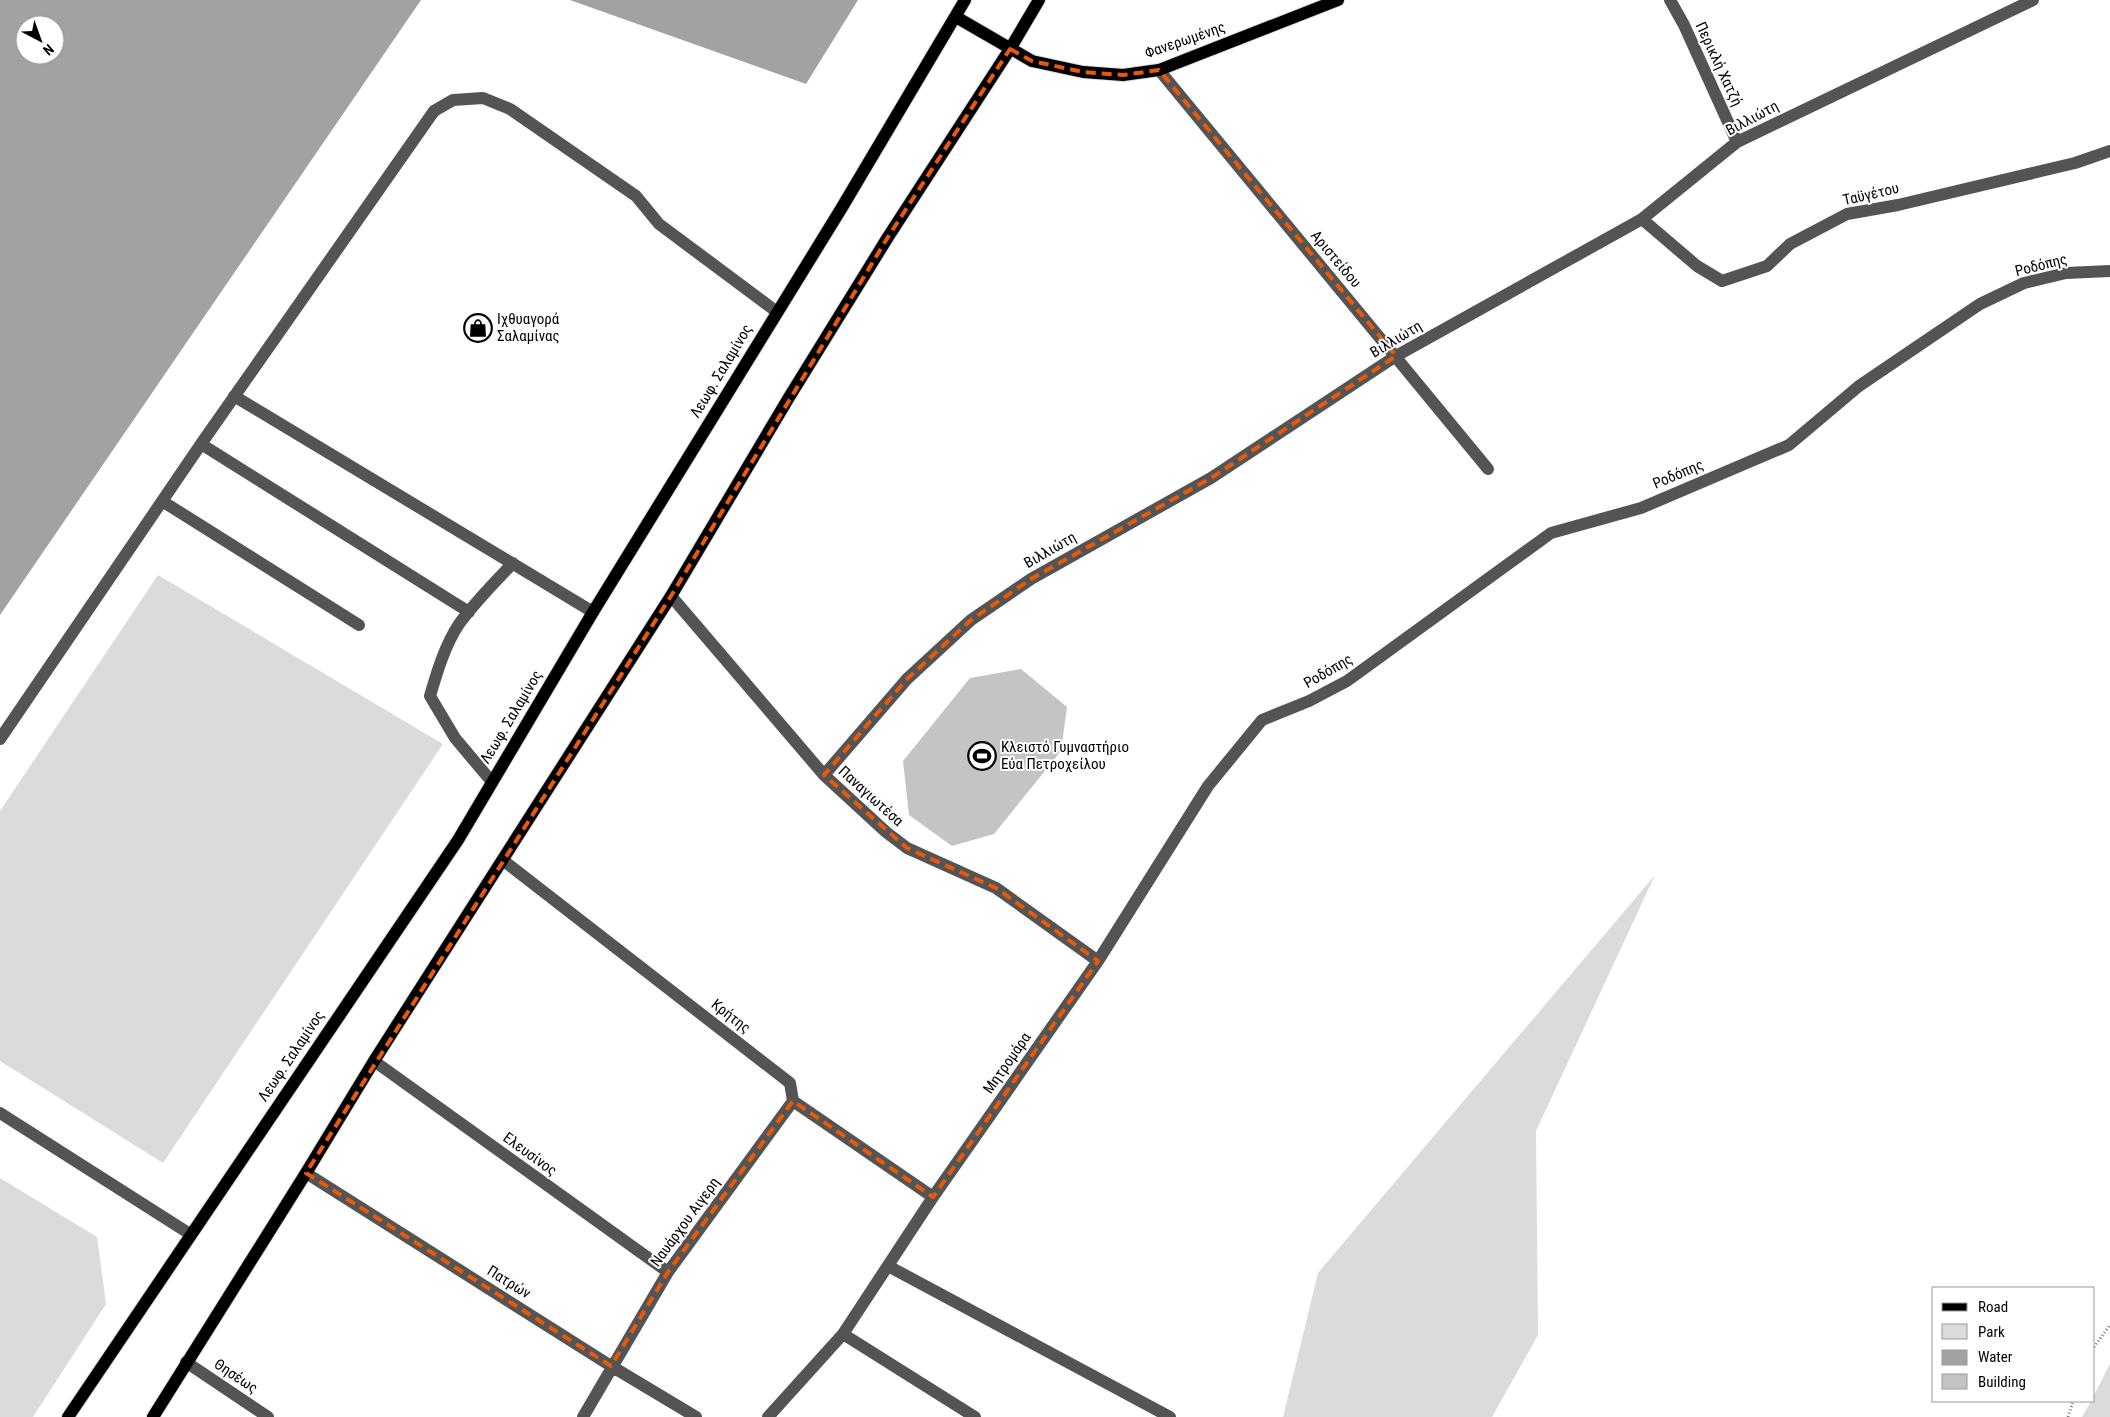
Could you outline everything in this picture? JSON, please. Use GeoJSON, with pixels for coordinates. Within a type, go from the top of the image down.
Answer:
{"type":"FeatureCollection","features":[{"type":"Feature","properties":{"kind":"main road","name":"Λεωφ. Σαλαμίνος"},"geometry":{"type":"LineString","coordinates":[[68,1417],[452,848],[593,612],[965,0]]}},
{"type":"Feature","properties":{"kind":"main road"},"geometry":{"type":"LineString","coordinates":[[152,1417],[306,1173],[374,1061],[671,596],[788,399],[888,238],[1010,49],[1038,0]]}},
{"type":"Feature","properties":{"kind":"main road","name":"Φανερωμένης"},"geometry":{"type":"LineString","coordinates":[[956,17],[1032,61],[1082,72],[1123,75],[1158,70],[1338,0]]}},
{"type":"Feature","properties":{"kind":"street","name":"Περικλή Χατζή"},"geometry":{"type":"LineString","coordinates":[[1670,0],[1684,25],[1737,142]]}},
{"type":"Feature","properties":{"kind":"street","name":"Βιλλιώτη"},"geometry":{"type":"LineString","coordinates":[[824,776],[907,679],[971,620],[1031,579],[1211,478],[1396,356],[1642,219],[1737,142],[2033,0]]}},
{"type":"Feature","properties":{"kind":"street","name":"Αριστείδου"},"geometry":{"type":"LineString","coordinates":[[1158,70],[1488,469]]}},
{"type":"Feature","properties":{"kind":"street"},"geometry":{"type":"LineString","coordinates":[[0,739],[234,396],[434,111],[453,100],[483,98],[510,110],[636,196],[659,224],[776,312]]}},
{"type":"Feature","properties":{"kind":"street","name":"Ταϋγέτου"},"geometry":{"type":"LineString","coordinates":[[1642,219],[1697,266],[1722,282],[1767,266],[1790,244],[1847,214],[2075,163],[2110,151]]}},
{"type":"Feature","properties":{"kind":"street","name":"Ροδόπης"},"geometry":{"type":"LineString","coordinates":[[1262,720],[1309,701],[1347,682],[1550,534],[1641,508],[1789,445],[1859,386],[1980,304],[2024,283],[2066,273],[2110,271]]}},
{"type":"Feature","properties":{"kind":"street"},"geometry":{"type":"LineString","coordinates":[[234,396],[593,612]]}},
{"type":"Feature","properties":{"kind":"street"},"geometry":{"type":"LineString","coordinates":[[201,444],[468,612]]}},
{"type":"Feature","properties":{"kind":"street"},"geometry":{"type":"LineString","coordinates":[[162,501],[359,625]]}},
{"type":"Feature","properties":{"kind":"street"},"geometry":{"type":"LineString","coordinates":[[492,782],[455,738],[430,696],[438,668],[458,626],[468,612],[513,563]]}},
{"type":"Feature","properties":{"kind":"street","name":"Παναγιωτέσα"},"geometry":{"type":"LineString","coordinates":[[671,596],[824,776],[886,832],[907,848],[996,888],[1098,960]]}},
{"type":"Feature","properties":{"kind":"street","name":"Μητρομάρα"},"geometry":{"type":"LineString","coordinates":[[768,1417],[843,1334],[933,1197],[1098,960],[1208,786],[1262,720]]}},
{"type":"Feature","properties":{"kind":"street","name":"Κρήτης"},"geometry":{"type":"LineString","coordinates":[[504,860],[790,1083],[793,1102]]}},
{"type":"Feature","properties":{"kind":"street","name":"Ελευσίνος"},"geometry":{"type":"LineString","coordinates":[[374,1061],[668,1272]]}},
{"type":"Feature","properties":{"kind":"street"},"geometry":{"type":"LineString","coordinates":[[793,1102],[933,1197]]}},
{"type":"Feature","properties":{"kind":"street","name":"Ναυάρχου Αιγερη"},"geometry":{"type":"LineString","coordinates":[[583,1417],[611,1366],[668,1272],[793,1102]]}},
{"type":"Feature","properties":{"kind":"street"},"geometry":{"type":"LineString","coordinates":[[0,1113],[190,1234]]}},
{"type":"Feature","properties":{"kind":"street","name":"Πατρών"},"geometry":{"type":"LineString","coordinates":[[306,1173],[611,1366],[696,1417]]}},
{"type":"Feature","properties":{"kind":"street"},"geometry":{"type":"LineString","coordinates":[[888,1266],[1170,1417]]}},
{"type":"Feature","properties":{"kind":"street"},"geometry":{"type":"LineString","coordinates":[[843,1334],[975,1417]]}},
{"type":"Feature","properties":{"kind":"street","name":"Θησέως"},"geometry":{"type":"LineString","coordinates":[[186,1362],[268,1417]]}},
{"type":"Feature","properties":{"kind":"path"},"geometry":{"type":"LineString","coordinates":[[2095,1347],[2110,1325]]}},
{"type":"Feature","properties":{"kind":"path"},"geometry":{"type":"LineString","coordinates":[[2068,1417],[2073,1402]]}},
{"type":"Feature","properties":{"kind":"highlighted area"},"geometry":{"type":"Polygon","coordinates":[[[1010,49],[1032,61],[1083,72],[1123,75],[1159,70],[1396,356],[1211,478],[1031,579],[971,620],[907,679],[824,775],[907,848],[996,888],[1098,961],[933,1197],[793,1101],[668,1272],[611,1366],[306,1173],[671,596],[888,237],[1010,49]]]}},
{"type":"Feature","properties":{"kind":"green space"},"geometry":{"type":"Polygon","coordinates":[[[158,575],[443,744],[163,1163],[0,1061],[0,811],[158,575]]]}},
{"type":"Feature","properties":{"kind":"green space"},"geometry":{"type":"Polygon","coordinates":[[[1655,875],[1536,1131],[1538,1335],[1492,1417],[1283,1417],[1318,1273],[1655,875]]]}},
{"type":"Feature","properties":{"kind":"green space"},"geometry":{"type":"Polygon","coordinates":[[[0,1178],[97,1237],[106,1304],[33,1417],[0,1417],[0,1178]]]}},
{"type":"Feature","properties":{"kind":"green space"},"geometry":{"type":"Polygon","coordinates":[[[2110,1364],[2110,1417],[2082,1417],[2090,1402],[2095,1402],[2095,1393],[2110,1364]]]}},
{"type":"Feature","properties":{"kind":"water"},"geometry":{"type":"Polygon","coordinates":[[[0,0],[421,0],[0,615],[0,0]]]}},
{"type":"Feature","properties":{"kind":"water"},"geometry":{"type":"Polygon","coordinates":[[[570,0],[858,0],[806,84],[570,0]]]}},
{"type":"Feature","properties":{"kind":"building","name":"Κλειστό Γυμναστήριο Εύα Πετροχείλου"},"geometry":{"type":"Polygon","coordinates":[[[1021,669],[1067,707],[1061,751],[994,834],[952,846],[909,815],[903,761],[970,678],[1021,669]]]}},
{"type":"Feature","properties":{"kind":"place","name":"Ιχθυαγορά Σαλαμίνας"},"geometry":{"type":"Point","coordinates":[478,328]}},
{"type":"Feature","properties":{"kind":"place","name":"Κλειστό Γυμναστήριο Εύα Πετροχείλου"},"geometry":{"type":"Point","coordinates":[982,756]}}]}
